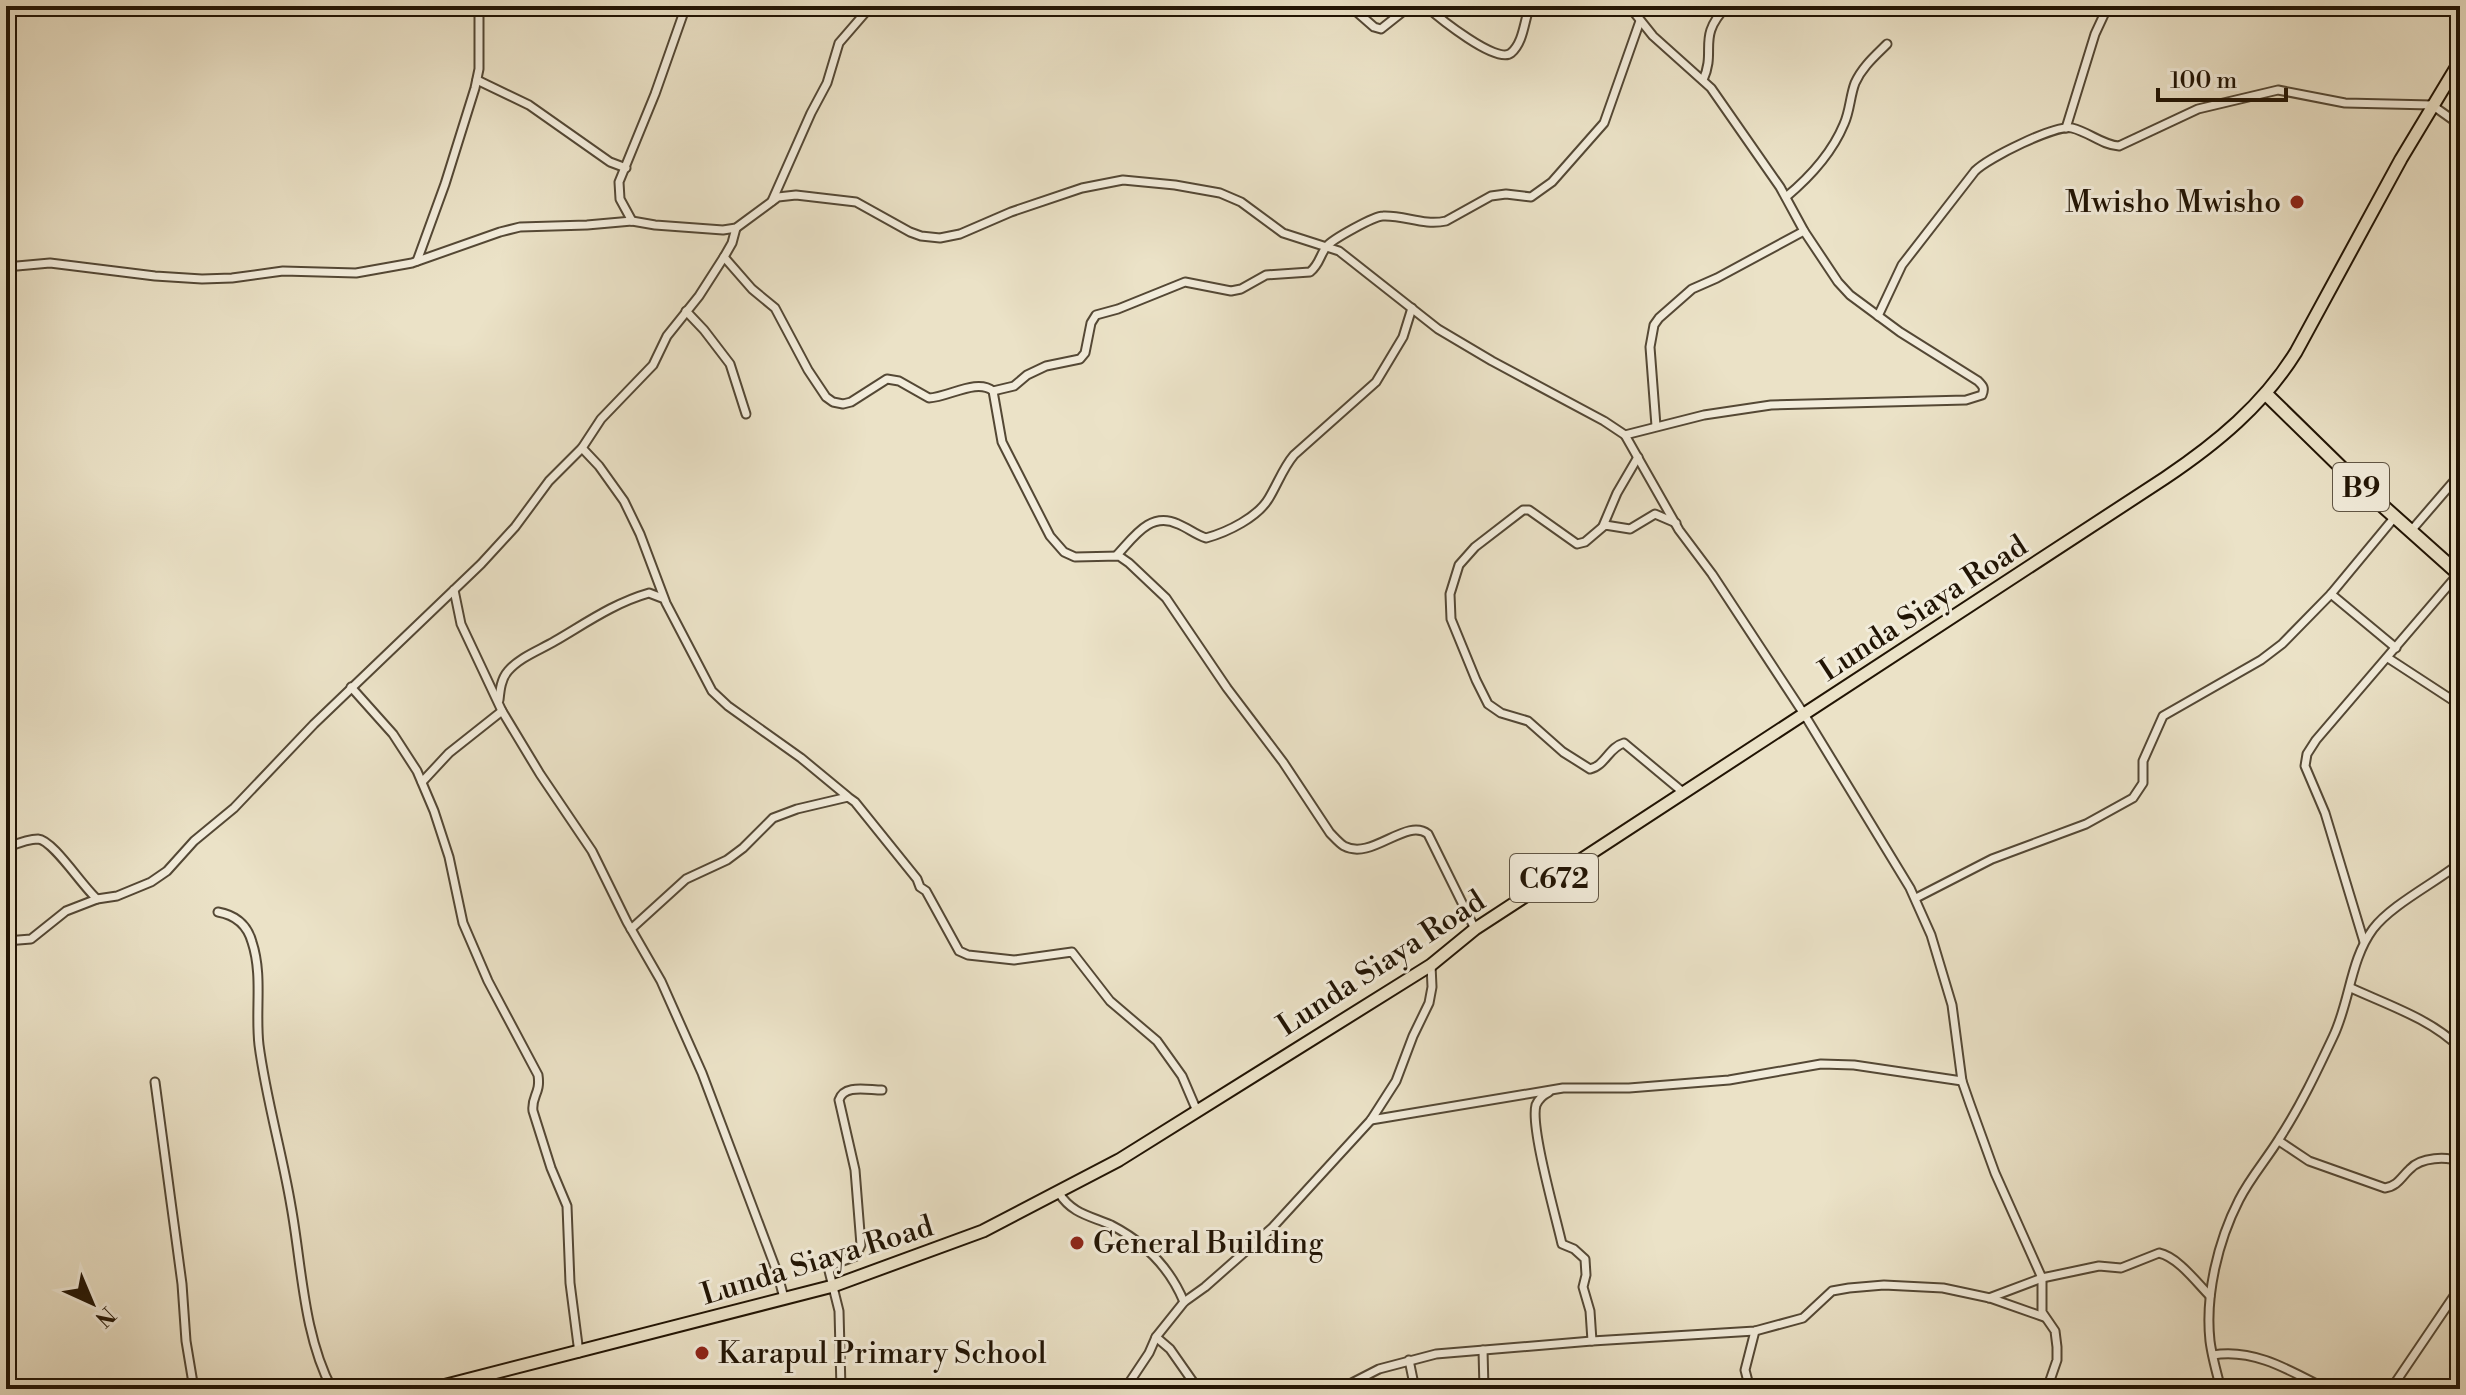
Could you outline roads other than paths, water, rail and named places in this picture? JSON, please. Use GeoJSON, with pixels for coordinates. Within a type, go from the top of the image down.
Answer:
{"type":"FeatureCollection","features":[{"type":"Feature","properties":{"kind":"highway","name":"B9"},"geometry":{"type":"LineString","coordinates":[[2266,394],[2394,518],[2459,574]]}},
{"type":"Feature","properties":{"kind":"main road","name":"Lunda Siaya Road"},"geometry":{"type":"LineString","coordinates":[[431,1389],[833,1286],[960,1240],[1002,1222],[1119,1160],[1431,965],[1475,929],[2165,478],[2234,426],[2279,379],[2312,326],[2432,105],[2460,61]]}},
{"type":"Feature","properties":{"kind":"street"},"geometry":{"type":"LineString","coordinates":[[417,261],[477,80],[479,6]]}},
{"type":"Feature","properties":{"kind":"street"},"geometry":{"type":"LineString","coordinates":[[632,221],[623,206],[619,182],[686,6]]}},
{"type":"Feature","properties":{"kind":"street"},"geometry":{"type":"LineString","coordinates":[[772,201],[827,83],[839,43],[871,6]]}},
{"type":"Feature","properties":{"kind":"street"},"geometry":{"type":"LineString","coordinates":[[1350,6],[1374,27],[1381,29],[1410,6]]}},
{"type":"Feature","properties":{"kind":"street"},"geometry":{"type":"LineString","coordinates":[[1426,6],[1468,38],[1504,56],[1517,45],[1530,6]]}},
{"type":"Feature","properties":{"kind":"street"},"geometry":{"type":"LineString","coordinates":[[1625,435],[1717,413],[1771,405],[1966,400],[1982,395],[1983,386],[1850,295],[1838,282],[1786,197],[1711,88],[1653,36],[1629,6]]}},
{"type":"Feature","properties":{"kind":"street"},"geometry":{"type":"LineString","coordinates":[[1703,80],[1708,65],[1709,32],[1727,6]]}},
{"type":"Feature","properties":{"kind":"street"},"geometry":{"type":"LineString","coordinates":[[2066,128],[2095,34],[2108,6]]}},
{"type":"Feature","properties":{"kind":"street"},"geometry":{"type":"LineString","coordinates":[[993,391],[1014,386],[1046,366],[1080,359],[1085,353],[1091,323],[1096,315],[1185,282],[1237,291],[1266,275],[1306,273],[1315,268],[1327,245],[1368,220],[1381,216],[1438,223],[1496,194],[1526,197],[1542,191],[1604,123],[1640,21]]}},
{"type":"Feature","properties":{"kind":"street"},"geometry":{"type":"LineString","coordinates":[[1786,197],[1827,154],[1843,126],[1857,78],[1887,44]]}},
{"type":"Feature","properties":{"kind":"street"},"geometry":{"type":"LineString","coordinates":[[477,80],[529,105],[610,162],[626,168]]}},
{"type":"Feature","properties":{"kind":"street"},"geometry":{"type":"LineString","coordinates":[[1878,316],[1893,281],[1910,254],[1983,163],[2045,134],[2072,128],[2119,146],[2198,109],[2278,90],[2345,103],[2432,105],[2460,125]]}},
{"type":"Feature","properties":{"kind":"street"},"geometry":{"type":"LineString","coordinates":[[718,231],[736,228],[778,197],[796,195],[846,199],[868,207],[910,232],[940,238],[960,234],[1011,212],[1082,188],[1123,180],[1220,193],[1247,206],[1283,233],[1339,251],[1438,329],[1625,435],[1676,524],[1804,714],[1916,898],[1950,994],[1962,1081],[1986,1150],[2042,1278],[2042,1308],[2055,1331],[2057,1360],[2047,1389]]}},
{"type":"Feature","properties":{"kind":"street"},"geometry":{"type":"LineString","coordinates":[[6,267],[50,263],[155,276],[219,279],[283,271],[356,273],[417,261],[511,229],[632,221],[728,232],[732,243]]}},
{"type":"Feature","properties":{"kind":"street"},"geometry":{"type":"LineString","coordinates":[[6,941],[31,939],[66,911],[151,882],[167,871],[194,841],[234,808],[351,687],[499,545],[549,481],[582,448],[601,419],[653,365],[667,336],[699,296],[724,257],[736,228]]}},
{"type":"Feature","properties":{"kind":"street"},"geometry":{"type":"LineString","coordinates":[[1656,426],[1650,347],[1654,325],[1659,318],[1692,289],[1804,231]]}},
{"type":"Feature","properties":{"kind":"street"},"geometry":{"type":"LineString","coordinates":[[724,257],[744,281],[775,308],[819,389],[833,402],[851,402],[887,379],[899,381],[929,398],[984,385],[993,391],[1002,442],[1050,536],[1064,552],[1075,557],[1117,555],[1166,598],[1330,833],[1345,846],[1357,849],[1382,843],[1412,829],[1428,834],[1475,929]]}},
{"type":"Feature","properties":{"kind":"street"},"geometry":{"type":"LineString","coordinates":[[1117,555],[1142,528],[1157,520],[1165,519],[1206,538],[1260,511],[1294,455],[1376,382],[1403,337],[1412,308]]}},
{"type":"Feature","properties":{"kind":"street"},"geometry":{"type":"LineString","coordinates":[[686,311],[730,364],[746,414]]}},
{"type":"Feature","properties":{"kind":"street"},"geometry":{"type":"LineString","coordinates":[[582,448],[629,509],[683,640],[716,696],[855,802],[926,891],[959,951],[968,955],[1014,960],[1072,952],[1110,1001],[1157,1041],[1182,1076],[1197,1111]]}},
{"type":"Feature","properties":{"kind":"street"},"geometry":{"type":"LineString","coordinates":[[1603,527],[1617,493],[1638,457]]}},
{"type":"Feature","properties":{"kind":"street"},"geometry":{"type":"LineString","coordinates":[[2410,532],[2460,474]]}},
{"type":"Feature","properties":{"kind":"street"},"geometry":{"type":"LineString","coordinates":[[1676,524],[1658,514],[1627,530],[1608,524],[1585,542],[1577,544],[1529,510],[1523,510],[1475,547],[1459,565],[1450,594],[1451,619],[1483,696],[1494,709],[1528,721],[1563,752],[1590,769],[1596,768],[1618,744],[1624,743],[1684,793]]}},
{"type":"Feature","properties":{"kind":"street"},"geometry":{"type":"LineString","coordinates":[[1916,898],[1992,859],[2086,824],[2133,798],[2143,783],[2143,761],[2163,716],[2261,660],[2290,637],[2331,594],[2394,518]]}},
{"type":"Feature","properties":{"kind":"street"},"geometry":{"type":"LineString","coordinates":[[2364,942],[2325,813],[2305,766],[2305,759],[2321,734],[2459,574]]}},
{"type":"Feature","properties":{"kind":"street"},"geometry":{"type":"LineString","coordinates":[[454,590],[461,624],[501,708],[540,774],[592,851],[661,981],[702,1073],[784,1298]]}},
{"type":"Feature","properties":{"kind":"street"},"geometry":{"type":"LineString","coordinates":[[422,782],[449,753],[501,708],[502,680],[507,671],[521,660],[594,616],[630,600],[649,593],[664,599]]}},
{"type":"Feature","properties":{"kind":"street"},"geometry":{"type":"LineString","coordinates":[[2331,594],[2396,648]]}},
{"type":"Feature","properties":{"kind":"street"},"geometry":{"type":"LineString","coordinates":[[2388,658],[2460,705]]}},
{"type":"Feature","properties":{"kind":"street"},"geometry":{"type":"LineString","coordinates":[[351,687],[393,734],[422,782],[453,871],[463,923],[488,981],[538,1075],[540,1087],[532,1104],[533,1111],[567,1206],[570,1283],[579,1353]]}},
{"type":"Feature","properties":{"kind":"street"},"geometry":{"type":"LineString","coordinates":[[631,929],[686,879],[719,865],[743,848],[773,818],[848,797]]}},
{"type":"Feature","properties":{"kind":"street"},"geometry":{"type":"LineString","coordinates":[[768,808],[773,818]]}},
{"type":"Feature","properties":{"kind":"street"},"geometry":{"type":"LineString","coordinates":[[6,848],[29,840],[48,842],[97,899]]}},
{"type":"Feature","properties":{"kind":"street"},"geometry":{"type":"LineString","coordinates":[[2221,1389],[2210,1341],[2210,1296],[2226,1232],[2238,1200],[2279,1141],[2336,1032],[2364,942],[2387,915],[2460,863]]}},
{"type":"Feature","properties":{"kind":"street"},"geometry":{"type":"LineString","coordinates":[[218,912],[237,919],[244,925],[252,941],[258,976],[259,1046],[292,1210],[306,1303],[321,1367],[332,1389]]}},
{"type":"Feature","properties":{"kind":"street"},"geometry":{"type":"LineString","coordinates":[[1125,1389],[1156,1337],[1184,1302],[1272,1228],[1371,1120],[1396,1081],[1429,1003],[1431,965]]}},
{"type":"Feature","properties":{"kind":"street"},"geometry":{"type":"LineString","coordinates":[[2351,988],[2431,1025],[2460,1048]]}},
{"type":"Feature","properties":{"kind":"street"},"geometry":{"type":"LineString","coordinates":[[1371,1120],[1563,1088],[1629,1088],[1704,1082],[1759,1076],[1821,1064],[1854,1065],[1962,1081]]}},
{"type":"Feature","properties":{"kind":"street"},"geometry":{"type":"LineString","coordinates":[[155,1082],[194,1389]]}},
{"type":"Feature","properties":{"kind":"street"},"geometry":{"type":"LineString","coordinates":[[1563,1088],[1546,1093],[1539,1099],[1535,1108],[1536,1122],[1562,1244],[1585,1259],[1583,1287],[1590,1311],[1592,1341]]}},
{"type":"Feature","properties":{"kind":"street"},"geometry":{"type":"LineString","coordinates":[[841,1389],[839,1311],[829,1275],[832,1266],[856,1256],[861,1245],[855,1170],[839,1100],[846,1089],[882,1090]]}},
{"type":"Feature","properties":{"kind":"street"},"geometry":{"type":"LineString","coordinates":[[2279,1141],[2309,1161],[2385,1188],[2393,1186],[2411,1167],[2422,1161],[2448,1158],[2460,1162]]}},
{"type":"Feature","properties":{"kind":"street"},"geometry":{"type":"LineString","coordinates":[[1059,1193],[1071,1208],[1122,1231],[1147,1250],[1167,1271],[1184,1302]]}},
{"type":"Feature","properties":{"kind":"street"},"geometry":{"type":"LineString","coordinates":[[1988,1298],[2042,1278],[2099,1266],[2121,1268],[2159,1253],[2165,1254],[2210,1296]]}},
{"type":"Feature","properties":{"kind":"street"},"geometry":{"type":"LineString","coordinates":[[1340,1389],[1379,1369],[1447,1352],[1755,1331],[1803,1318],[1824,1297],[1839,1289],[1884,1285],[1943,1288],[1988,1298],[2045,1317]]}},
{"type":"Feature","properties":{"kind":"street"},"geometry":{"type":"LineString","coordinates":[[2391,1389],[2460,1287]]}},
{"type":"Feature","properties":{"kind":"street"},"geometry":{"type":"LineString","coordinates":[[1750,1389],[1745,1370],[1755,1331]]}},
{"type":"Feature","properties":{"kind":"street"},"geometry":{"type":"LineString","coordinates":[[1156,1337],[1170,1349],[1198,1389]]}},
{"type":"Feature","properties":{"kind":"street"},"geometry":{"type":"LineString","coordinates":[[1483,1350],[1484,1389]]}},
{"type":"Feature","properties":{"kind":"street"},"geometry":{"type":"LineString","coordinates":[[2213,1355],[2256,1356],[2326,1389]]}},
{"type":"Feature","properties":{"kind":"street"},"geometry":{"type":"LineString","coordinates":[[1409,1360],[1415,1389]]}},
{"type":"Feature","properties":{"kind":"place","name":"Mwisho Mwisho"},"geometry":{"type":"Point","coordinates":[2297,202]}},
{"type":"Feature","properties":{"kind":"place","name":"General Building"},"geometry":{"type":"Point","coordinates":[1077,1243]}},
{"type":"Feature","properties":{"kind":"place","name":"Karapul Primary School"},"geometry":{"type":"Point","coordinates":[702,1353]}}]}
